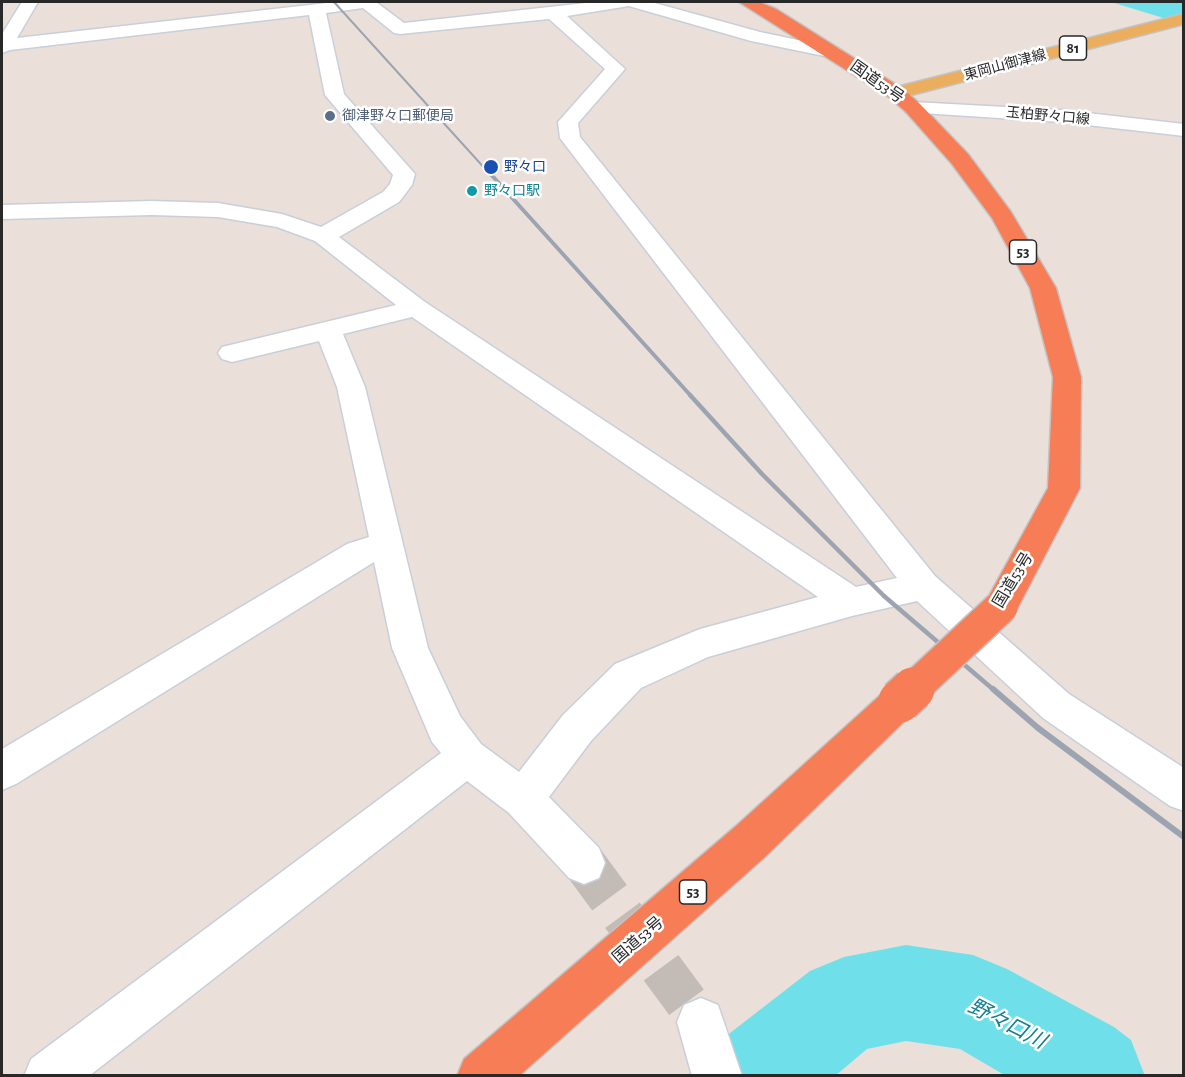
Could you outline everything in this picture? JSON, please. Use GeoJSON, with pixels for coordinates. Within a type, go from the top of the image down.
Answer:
{"type":"FeatureCollection","features":[{"type":"Feature","properties":{"kind":"highway","name":"国道53号"},"geometry":{"type":"LineString","coordinates":[[481,1076],[752,841],[1001,607],[1064,488],[1067,377],[1043,288],[1003,217],[960,159],[905,100],[834,53],[747,2]]}},
{"type":"Feature","properties":{"kind":"main road","name":"東岡山御津線"},"geometry":{"type":"LineString","coordinates":[[905,100],[963,76],[1184,19]]}},
{"type":"Feature","properties":{"kind":"street"},"geometry":{"type":"LineString","coordinates":[[5,39],[30,2]]}},
{"type":"Feature","properties":{"kind":"street"},"geometry":{"type":"LineString","coordinates":[[5,39],[367,3],[400,29],[553,13],[625,2]]}},
{"type":"Feature","properties":{"kind":"street"},"geometry":{"type":"LineString","coordinates":[[634,2],[757,38],[834,53]]}},
{"type":"Feature","properties":{"kind":"street"},"geometry":{"type":"LineString","coordinates":[[316,8],[335,95],[405,174],[401,185],[391,197],[323,236]]}},
{"type":"Feature","properties":{"kind":"street"},"geometry":{"type":"LineString","coordinates":[[553,13],[616,69],[568,122],[570,138],[923,586],[1056,706],[1184,792]]}},
{"type":"Feature","properties":{"kind":"street","name":"玉柏野々口線"},"geometry":{"type":"LineString","coordinates":[[905,100],[1184,130]]}},
{"type":"Feature","properties":{"kind":"street"},"geometry":{"type":"LineString","coordinates":[[2,212],[151,208],[218,210],[282,221],[323,236],[416,308],[852,602]]}},
{"type":"Feature","properties":{"kind":"street"},"geometry":{"type":"LineString","coordinates":[[232,353],[416,308]]}},
{"type":"Feature","properties":{"kind":"street"},"geometry":{"type":"LineString","coordinates":[[328,330],[351,387],[385,546],[410,648],[447,729],[467,757],[523,799],[584,863]]}},
{"type":"Feature","properties":{"kind":"street"},"geometry":{"type":"LineString","coordinates":[[2,771],[358,553],[385,546]]}},
{"type":"Feature","properties":{"kind":"street"},"geometry":{"type":"LineString","coordinates":[[523,799],[577,728],[628,676],[700,644],[852,602],[923,586]]}},
{"type":"Feature","properties":{"kind":"street"},"geometry":{"type":"LineString","coordinates":[[48,1076],[467,757]]}},
{"type":"Feature","properties":{"kind":"water"},"geometry":{"type":"Polygon","coordinates":[[[1111,2],[1183,2],[1183,24],[1111,2]]]}},
{"type":"Feature","properties":{"kind":"waterway","name":"野々口川"},"geometry":{"type":"LineString","coordinates":[[757,1076],[844,1005],[906,993],[973,1003],[1079,1062],[1095,1076]]}},
{"type":"Feature","properties":{"kind":"tunnel"},"geometry":{"type":"LineString","coordinates":[[584,863],[701,1022]]}},
{"type":"Feature","properties":{"kind":"railway"},"geometry":{"type":"LineString","coordinates":[[334,2],[488,172]]}},
{"type":"Feature","properties":{"kind":"railway"},"geometry":{"type":"LineString","coordinates":[[487,170],[691,396]]}},
{"type":"Feature","properties":{"kind":"railway"},"geometry":{"type":"LineString","coordinates":[[690,395],[762,474],[884,596],[995,691]]}},
{"type":"Feature","properties":{"kind":"railway"},"geometry":{"type":"LineString","coordinates":[[993,689],[1038,728],[1184,837]]}},
{"type":"Feature","properties":{"kind":"place","name":"御津野々口郵便局"},"geometry":{"type":"Point","coordinates":[330,116]}},
{"type":"Feature","properties":{"kind":"place","name":"野々口"},"geometry":{"type":"Point","coordinates":[491,167]}},
{"type":"Feature","properties":{"kind":"place","name":"野々口駅"},"geometry":{"type":"Point","coordinates":[472,191]}}]}
